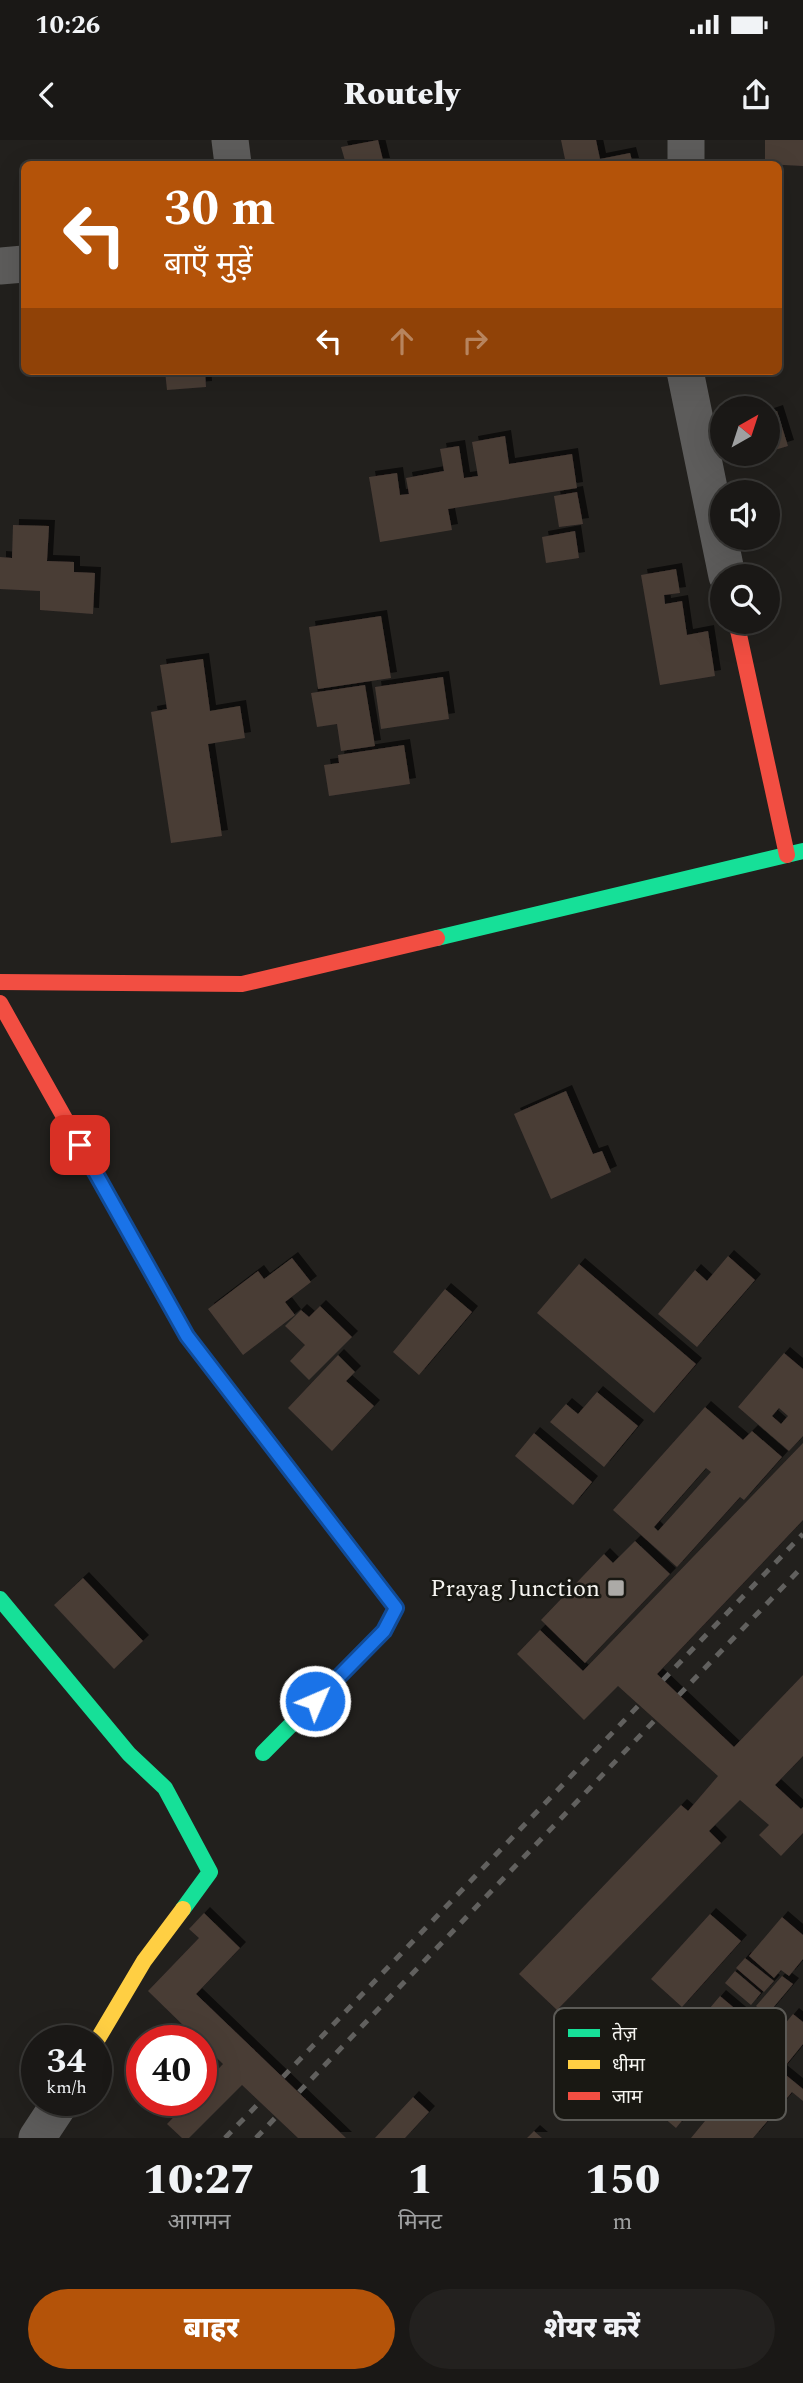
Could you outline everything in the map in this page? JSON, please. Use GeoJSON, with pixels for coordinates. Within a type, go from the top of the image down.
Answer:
{"type":"FeatureCollection","features":[{"type":"Feature","properties":{"kind":"street"},"geometry":{"type":"LineString","coordinates":[[230,140],[233,161]]}},
{"type":"Feature","properties":{"kind":"street"},"geometry":{"type":"LineString","coordinates":[[686,140],[686,161]]}},
{"type":"Feature","properties":{"kind":"street"},"geometry":{"type":"LineString","coordinates":[[0,266],[21,264]]}},
{"type":"Feature","properties":{"kind":"street"},"geometry":{"type":"LineString","coordinates":[[686,375],[724,564]]}},
{"type":"Feature","properties":{"kind":"street"},"geometry":{"type":"LineString","coordinates":[[739,634],[786,855]]}},
{"type":"Feature","properties":{"kind":"street"},"geometry":{"type":"LineString","coordinates":[[0,982],[242,984],[803,852]]}},
{"type":"Feature","properties":{"kind":"street"},"geometry":{"type":"LineString","coordinates":[[0,1003],[187,1336],[396,1608],[384,1631],[262,1753]]}},
{"type":"Feature","properties":{"kind":"street"},"geometry":{"type":"LineString","coordinates":[[0,1599],[129,1754],[165,1788],[209,1872],[144,1961],[106,2025]]}},
{"type":"Feature","properties":{"kind":"street"},"geometry":{"type":"LineString","coordinates":[[37,2138],[51,2116]]}},
{"type":"Feature","properties":{"kind":"building"},"geometry":{"type":"Polygon","coordinates":[[[378,140],[383,161],[345,161],[341,147],[378,140]]]}},
{"type":"Feature","properties":{"kind":"building"},"geometry":{"type":"Polygon","coordinates":[[[561,140],[596,140],[600,159],[630,153],[632,161],[565,161],[561,140]]]}},
{"type":"Feature","properties":{"kind":"building"},"geometry":{"type":"Polygon","coordinates":[[[765,140],[803,140],[803,166],[782,165],[782,161],[765,161],[765,140]]]}},
{"type":"Feature","properties":{"kind":"building"},"geometry":{"type":"Polygon","coordinates":[[[165,375],[205,375],[206,387],[167,390],[165,375]]]}},
{"type":"Feature","properties":{"kind":"building"},"geometry":{"type":"Polygon","coordinates":[[[780,421],[788,446],[780,448],[780,421]]]}},
{"type":"Feature","properties":{"kind":"building"},"geometry":{"type":"Polygon","coordinates":[[[505,436],[509,464],[572,454],[577,488],[448,509],[452,530],[380,542],[369,477],[397,473],[400,495],[409,494],[406,478],[444,471],[440,449],[459,446],[464,478],[478,476],[472,442],[505,436]]]}},
{"type":"Feature","properties":{"kind":"building"},"geometry":{"type":"Polygon","coordinates":[[[577,492],[583,524],[559,527],[554,496],[577,492]]]}},
{"type":"Feature","properties":{"kind":"building"},"geometry":{"type":"Polygon","coordinates":[[[13,525],[49,526],[47,561],[74,562],[74,572],[95,573],[93,614],[40,610],[40,591],[0,589],[0,557],[12,558],[13,525]]]}},
{"type":"Feature","properties":{"kind":"building"},"geometry":{"type":"Polygon","coordinates":[[[575,531],[579,558],[546,563],[542,537],[575,531]]]}},
{"type":"Feature","properties":{"kind":"building"},"geometry":{"type":"Polygon","coordinates":[[[676,569],[680,593],[664,595],[665,604],[682,601],[687,635],[708,631],[715,676],[660,685],[641,575],[676,569]]]}},
{"type":"Feature","properties":{"kind":"building"},"geometry":{"type":"Polygon","coordinates":[[[381,616],[391,678],[318,689],[309,627],[381,616]]]}},
{"type":"Feature","properties":{"kind":"building"},"geometry":{"type":"Polygon","coordinates":[[[203,659],[210,711],[240,706],[245,738],[208,744],[222,836],[171,843],[151,712],[167,709],[160,665],[203,659]]]}},
{"type":"Feature","properties":{"kind":"building"},"geometry":{"type":"Polygon","coordinates":[[[443,677],[449,719],[381,729],[375,687],[443,677]]]}},
{"type":"Feature","properties":{"kind":"building"},"geometry":{"type":"Polygon","coordinates":[[[365,685],[375,746],[341,751],[337,724],[317,727],[311,693],[365,685]]]}},
{"type":"Feature","properties":{"kind":"building"},"geometry":{"type":"Polygon","coordinates":[[[404,745],[410,784],[329,796],[324,765],[339,763],[338,755],[404,745]]]}},
{"type":"Feature","properties":{"kind":"building"},"geometry":{"type":"Polygon","coordinates":[[[566,1091],[593,1154],[602,1151],[611,1172],[551,1199],[514,1114],[566,1091]]]}},
{"type":"Feature","properties":{"kind":"building"},"geometry":{"type":"Polygon","coordinates":[[[728,1256],[755,1280],[697,1347],[658,1314],[695,1270],[707,1281],[728,1256]]]}},
{"type":"Feature","properties":{"kind":"building"},"geometry":{"type":"Polygon","coordinates":[[[292,1258],[311,1282],[285,1302],[295,1315],[243,1355],[208,1309],[258,1271],[264,1279],[292,1258]]]}},
{"type":"Feature","properties":{"kind":"building"},"geometry":{"type":"Polygon","coordinates":[[[579,1264],[696,1364],[654,1413],[537,1313],[579,1264]]]}},
{"type":"Feature","properties":{"kind":"building"},"geometry":{"type":"Polygon","coordinates":[[[445,1289],[472,1312],[419,1375],[393,1352],[445,1289]]]}},
{"type":"Feature","properties":{"kind":"building"},"geometry":{"type":"Polygon","coordinates":[[[320,1306],[352,1337],[309,1380],[290,1361],[305,1345],[285,1326],[301,1310],[309,1317],[320,1306]]]}},
{"type":"Feature","properties":{"kind":"building"},"geometry":{"type":"Polygon","coordinates":[[[784,1353],[803,1369],[803,1436],[789,1451],[738,1407],[784,1353]],[[779,1408],[772,1416],[781,1424],[788,1416],[779,1408]]]}},
{"type":"Feature","properties":{"kind":"building"},"geometry":{"type":"Polygon","coordinates":[[[338,1355],[355,1372],[346,1381],[374,1406],[332,1451],[288,1408],[338,1355]]]}},
{"type":"Feature","properties":{"kind":"building"},"geometry":{"type":"Polygon","coordinates":[[[597,1392],[638,1426],[604,1467],[550,1422],[566,1404],[578,1414],[597,1392]]]}},
{"type":"Feature","properties":{"kind":"building"},"geometry":{"type":"Polygon","coordinates":[[[705,1407],[743,1440],[752,1431],[782,1457],[744,1500],[740,1497],[677,1567],[613,1510],[705,1407]],[[706,1468],[654,1527],[658,1531],[711,1472],[706,1468]]]}},
{"type":"Feature","properties":{"kind":"building"},"geometry":{"type":"Polygon","coordinates":[[[534,1433],[592,1482],[573,1505],[515,1456],[534,1433]]]}},
{"type":"Feature","properties":{"kind":"building"},"geometry":{"type":"Polygon","coordinates":[[[803,1443],[803,1520],[657,1674],[734,1747],[803,1675],[803,1756],[775,1785],[801,1809],[803,1807],[803,1833],[781,1856],[759,1835],[769,1825],[740,1800],[709,1831],[721,1843],[559,2008],[555,2008],[519,1974],[681,1805],[688,1811],[718,1776],[618,1686],[584,1720],[517,1654],[540,1630],[583,1671],[803,1443]]]}},
{"type":"Feature","properties":{"kind":"building"},"geometry":{"type":"Polygon","coordinates":[[[635,1541],[670,1574],[585,1663],[541,1620],[604,1554],[613,1563],[635,1541]]]}},
{"type":"Feature","properties":{"kind":"building"},"geometry":{"type":"Polygon","coordinates":[[[83,1578],[143,1641],[114,1669],[54,1605],[83,1578]]]}},
{"type":"Feature","properties":{"kind":"building"},"geometry":{"type":"Polygon","coordinates":[[[204,1913],[240,1948],[196,1994],[346,2138],[298,2138],[242,2085],[217,2110],[217,2070],[223,2064],[217,2058],[217,2025],[183,2025],[148,1991],[199,1938],[189,1929],[204,1913]]]}},
{"type":"Feature","properties":{"kind":"building"},"geometry":{"type":"Polygon","coordinates":[[[710,1914],[741,1941],[682,2007],[651,1979],[710,1914]]]}},
{"type":"Feature","properties":{"kind":"building"},"geometry":{"type":"Polygon","coordinates":[[[782,1917],[803,1935],[803,1959],[789,1976],[781,1970],[774,1978],[749,1956],[782,1917]]]}},
{"type":"Feature","properties":{"kind":"building"},"geometry":{"type":"Polygon","coordinates":[[[745,1958],[774,1981],[764,1992],[736,1968],[745,1958]]]}},
{"type":"Feature","properties":{"kind":"building"},"geometry":{"type":"Polygon","coordinates":[[[735,1971],[761,1993],[751,2005],[725,1983],[735,1971]]]}},
{"type":"Feature","properties":{"kind":"building"},"geometry":{"type":"Polygon","coordinates":[[[782,1976],[793,1984],[773,2008],[756,2006],[782,1976]]]}},
{"type":"Feature","properties":{"kind":"building"},"geometry":{"type":"Polygon","coordinates":[[[720,1996],[734,2008],[710,2008],[720,1996]]]}},
{"type":"Feature","properties":{"kind":"building"},"geometry":{"type":"Polygon","coordinates":[[[793,2014],[803,2022],[803,2044],[786,2065],[786,2023],[793,2014]]]}},
{"type":"Feature","properties":{"kind":"building"},"geometry":{"type":"Polygon","coordinates":[[[786,2075],[803,2089],[803,2101],[792,2092],[786,2099],[786,2075]]]}},
{"type":"Feature","properties":{"kind":"building"},"geometry":{"type":"Polygon","coordinates":[[[413,2097],[429,2112],[405,2138],[375,2138],[413,2097]]]}},
{"type":"Feature","properties":{"kind":"building"},"geometry":{"type":"Polygon","coordinates":[[[175,2116],[211,2116],[189,2138],[182,2138],[167,2124],[175,2116]]]}},
{"type":"Feature","properties":{"kind":"building"},"geometry":{"type":"Polygon","coordinates":[[[667,2120],[683,2120],[676,2128],[667,2120]]]}},
{"type":"Feature","properties":{"kind":"building"},"geometry":{"type":"Polygon","coordinates":[[[706,2120],[768,2120],[753,2138],[691,2138],[706,2120]]]}},
{"type":"Feature","properties":{"kind":"building"},"geometry":{"type":"Polygon","coordinates":[[[534,2131],[542,2138],[527,2138],[534,2131]]]}},
{"type":"Feature","properties":{"kind":"railway"},"geometry":{"type":"LineString","coordinates":[[663,1680],[803,1534]]}},
{"type":"Feature","properties":{"kind":"railway"},"geometry":{"type":"LineString","coordinates":[[679,1695],[803,1566]]}},
{"type":"Feature","properties":{"kind":"railway"},"geometry":{"type":"LineString","coordinates":[[283,2077],[639,1705]]}},
{"type":"Feature","properties":{"kind":"railway"},"geometry":{"type":"LineString","coordinates":[[299,2092],[655,1720]]}},
{"type":"Feature","properties":{"kind":"railway"},"geometry":{"type":"LineString","coordinates":[[225,2138],[260,2102]]}},
{"type":"Feature","properties":{"kind":"railway"},"geometry":{"type":"LineString","coordinates":[[256,2138],[276,2117]]}},
{"type":"Feature","properties":{"kind":"traffic: fast"},"geometry":{"type":"LineString","coordinates":[[437,938],[803,851]]}},
{"type":"Feature","properties":{"kind":"traffic: fast"},"geometry":{"type":"LineString","coordinates":[[263,1753],[384,1631],[396,1608],[267,1440]]}},
{"type":"Feature","properties":{"kind":"traffic: fast"},"geometry":{"type":"LineString","coordinates":[[0,1599],[129,1754],[165,1788],[210,1872],[183,1909]]}},
{"type":"Feature","properties":{"kind":"traffic: slow"},"geometry":{"type":"LineString","coordinates":[[106,2025],[144,1961],[183,1909]]}},
{"type":"Feature","properties":{"kind":"traffic: jam"},"geometry":{"type":"LineString","coordinates":[[739,634],[787,855]]}},
{"type":"Feature","properties":{"kind":"traffic: jam"},"geometry":{"type":"LineString","coordinates":[[0,982],[242,984],[437,938]]}},
{"type":"Feature","properties":{"kind":"traffic: jam"},"geometry":{"type":"LineString","coordinates":[[0,1003],[187,1336],[267,1440]]}},
{"type":"Feature","properties":{"kind":"place","name":"Prayag Junction"},"geometry":{"type":"Point","coordinates":[616,1588]}},
{"type":"Feature","properties":{"kind":"route"},"geometry":{"type":"LineString","coordinates":[[80,1145],[187,1336],[396,1608],[384,1631],[315,1701]]}}]}
